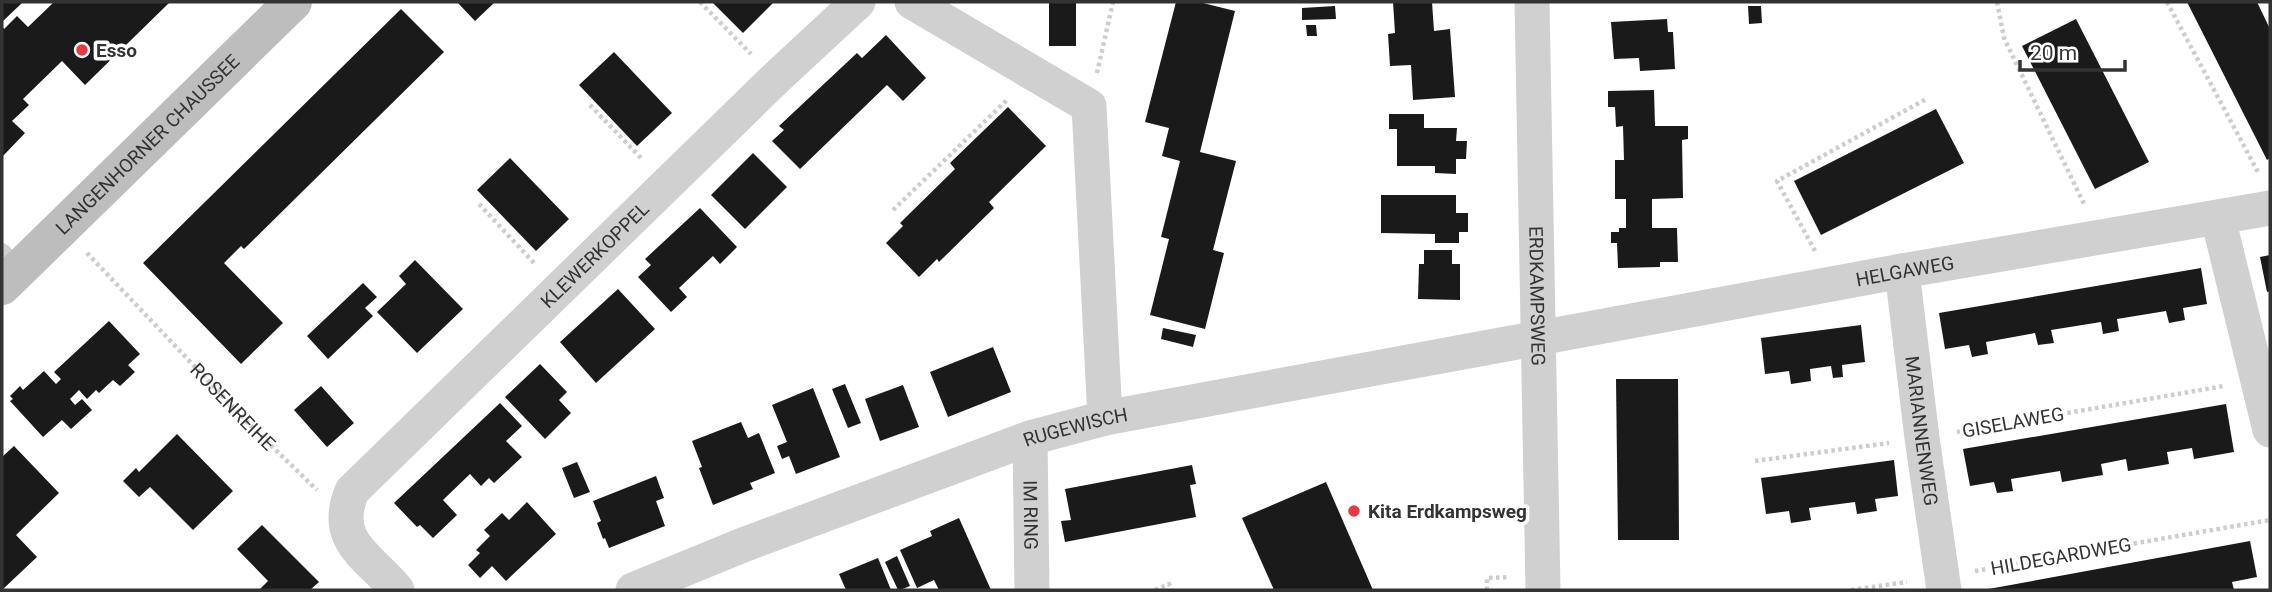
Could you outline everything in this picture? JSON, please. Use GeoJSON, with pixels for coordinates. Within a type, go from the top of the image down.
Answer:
{"type":"FeatureCollection","features":[{"type":"Feature","properties":{"kind":"main road","name":"LANGENHORNER CHAUSSEE"},"geometry":{"type":"LineString","coordinates":[[7,269],[62,227],[293,2]]}},
{"type":"Feature","properties":{"kind":"street","name":"KLEWERKOPPEL"},"geometry":{"type":"LineString","coordinates":[[344,516],[352,491],[775,79],[858,2]]}},
{"type":"Feature","properties":{"kind":"street"},"geometry":{"type":"LineString","coordinates":[[912,2],[1089,106],[1105,418]]}},
{"type":"Feature","properties":{"kind":"street","name":"ERDKAMPSWEG"},"geometry":{"type":"LineString","coordinates":[[1532,2],[1543,590]]}},
{"type":"Feature","properties":{"kind":"street","name":"HELGAWEG"},"geometry":{"type":"LineString","coordinates":[[1539,337],[1902,271],[2218,218],[2267,196]]}},
{"type":"Feature","properties":{"kind":"street"},"geometry":{"type":"LineString","coordinates":[[2218,218],[2270,430]]}},
{"type":"Feature","properties":{"kind":"street","name":"MARIANNENWEG"},"geometry":{"type":"LineString","coordinates":[[1902,271],[1943,584]]}},
{"type":"Feature","properties":{"kind":"street","name":"RUGEWISCH"},"geometry":{"type":"LineString","coordinates":[[633,590],[743,545],[1030,438],[1105,418],[1539,337]]}},
{"type":"Feature","properties":{"kind":"street","name":"IM RING"},"geometry":{"type":"LineString","coordinates":[[1030,438],[1032,590]]}},
{"type":"Feature","properties":{"kind":"street"},"geometry":{"type":"LineString","coordinates":[[344,516],[350,538],[358,550],[397,590]]}},
{"type":"Feature","properties":{"kind":"path"},"geometry":{"type":"LineString","coordinates":[[700,2],[775,79]]}},
{"type":"Feature","properties":{"kind":"path"},"geometry":{"type":"LineString","coordinates":[[1089,106],[1114,2]]}},
{"type":"Feature","properties":{"kind":"path"},"geometry":{"type":"LineString","coordinates":[[1997,2],[2004,38],[2100,238]]}},
{"type":"Feature","properties":{"kind":"path"},"geometry":{"type":"LineString","coordinates":[[2167,2],[2267,196]]}},
{"type":"Feature","properties":{"kind":"path"},"geometry":{"type":"LineString","coordinates":[[893,211],[1034,72]]}},
{"type":"Feature","properties":{"kind":"path"},"geometry":{"type":"LineString","coordinates":[[1833,284],[1777,181],[1928,98]]}},
{"type":"Feature","properties":{"kind":"path"},"geometry":{"type":"LineString","coordinates":[[590,105],[666,185]]}},
{"type":"Feature","properties":{"kind":"path"},"geometry":{"type":"LineString","coordinates":[[479,204],[559,289]]}},
{"type":"Feature","properties":{"kind":"path","name":"ROSENREIHE"},"geometry":{"type":"LineString","coordinates":[[62,227],[253,428],[344,516]]}},
{"type":"Feature","properties":{"kind":"path","name":"GISELAWEG"},"geometry":{"type":"LineString","coordinates":[[1755,461],[1922,438],[2258,380]]}},
{"type":"Feature","properties":{"kind":"path","name":"HILDEGARDWEG"},"geometry":{"type":"LineString","coordinates":[[1851,590],[1943,584],[2270,520]]}},
{"type":"Feature","properties":{"kind":"path"},"geometry":{"type":"LineString","coordinates":[[1155,590],[1170,584],[1172,590]]}},
{"type":"Feature","properties":{"kind":"building"},"geometry":{"type":"Polygon","coordinates":[[[2,2],[23,2],[2,22],[2,2]]]}},
{"type":"Feature","properties":{"kind":"building"},"geometry":{"type":"Polygon","coordinates":[[[54,2],[170,2],[85,85],[62,61],[23,99],[29,105],[12,121],[25,133],[2,157],[2,26],[4,29],[17,16],[28,27],[54,2]]]}},
{"type":"Feature","properties":{"kind":"building"},"geometry":{"type":"Polygon","coordinates":[[[457,2],[495,2],[475,21],[457,2]]]}},
{"type":"Feature","properties":{"kind":"building"},"geometry":{"type":"Polygon","coordinates":[[[712,2],[774,2],[743,33],[712,2]]]}},
{"type":"Feature","properties":{"kind":"building"},"geometry":{"type":"Polygon","coordinates":[[[1049,2],[1076,2],[1076,46],[1049,46],[1049,2]]]}},
{"type":"Feature","properties":{"kind":"building"},"geometry":{"type":"Polygon","coordinates":[[[1176,2],[1199,2],[1235,11],[1200,152],[1236,161],[1213,250],[1224,253],[1205,329],[1150,315],[1169,239],[1161,237],[1180,161],[1162,156],[1169,128],[1145,122],[1176,2]]]}},
{"type":"Feature","properties":{"kind":"building"},"geometry":{"type":"Polygon","coordinates":[[[1393,2],[1432,2],[1434,31],[1450,29],[1455,97],[1413,100],[1411,65],[1390,66],[1388,34],[1395,33],[1393,2]]]}},
{"type":"Feature","properties":{"kind":"building"},"geometry":{"type":"Polygon","coordinates":[[[2187,2],[2257,2],[2270,29],[2270,158],[2267,160],[2187,2]]]}},
{"type":"Feature","properties":{"kind":"building"},"geometry":{"type":"Polygon","coordinates":[[[1335,6],[1336,19],[1302,20],[1302,8],[1335,6]]]}},
{"type":"Feature","properties":{"kind":"building"},"geometry":{"type":"Polygon","coordinates":[[[1748,6],[1761,6],[1762,23],[1749,24],[1748,6]]]}},
{"type":"Feature","properties":{"kind":"building"},"geometry":{"type":"Polygon","coordinates":[[[401,9],[444,52],[244,249],[241,246],[224,263],[283,323],[241,364],[143,263],[401,9]]]}},
{"type":"Feature","properties":{"kind":"building"},"geometry":{"type":"Polygon","coordinates":[[[1667,19],[1668,32],[1673,32],[1675,69],[1640,71],[1639,58],[1614,59],[1611,22],[1667,19]]]}},
{"type":"Feature","properties":{"kind":"building"},"geometry":{"type":"Polygon","coordinates":[[[2076,19],[2149,162],[2095,189],[2022,46],[2076,19]]]}},
{"type":"Feature","properties":{"kind":"building"},"geometry":{"type":"Polygon","coordinates":[[[1306,25],[1316,25],[1317,36],[1307,36],[1306,25]]]}},
{"type":"Feature","properties":{"kind":"building"},"geometry":{"type":"Polygon","coordinates":[[[886,35],[926,78],[903,101],[887,85],[800,169],[772,141],[784,130],[779,126],[857,53],[862,58],[886,35]]]}},
{"type":"Feature","properties":{"kind":"building"},"geometry":{"type":"Polygon","coordinates":[[[614,52],[672,113],[637,146],[579,85],[614,52]]]}},
{"type":"Feature","properties":{"kind":"building"},"geometry":{"type":"Polygon","coordinates":[[[1654,90],[1655,126],[1688,126],[1688,139],[1682,140],[1683,198],[1652,199],[1652,228],[1677,228],[1678,262],[1660,262],[1660,267],[1618,268],[1617,243],[1611,243],[1611,232],[1626,228],[1626,199],[1615,199],[1615,160],[1624,160],[1623,126],[1616,127],[1615,107],[1608,107],[1608,91],[1654,90]]]}},
{"type":"Feature","properties":{"kind":"building"},"geometry":{"type":"Polygon","coordinates":[[[1008,107],[1046,146],[989,202],[994,208],[939,262],[937,259],[919,277],[886,243],[903,226],[900,223],[955,169],[950,163],[1008,107]]]}},
{"type":"Feature","properties":{"kind":"building"},"geometry":{"type":"Polygon","coordinates":[[[1936,109],[1964,163],[1821,235],[1794,181],[1936,109]]]}},
{"type":"Feature","properties":{"kind":"building"},"geometry":{"type":"Polygon","coordinates":[[[1389,114],[1424,114],[1424,128],[1457,128],[1456,141],[1467,141],[1466,159],[1456,159],[1456,174],[1435,173],[1435,166],[1397,166],[1397,129],[1389,129],[1389,114]]]}},
{"type":"Feature","properties":{"kind":"building"},"geometry":{"type":"Polygon","coordinates":[[[753,153],[787,187],[745,229],[711,195],[753,153]]]}},
{"type":"Feature","properties":{"kind":"building"},"geometry":{"type":"Polygon","coordinates":[[[510,158],[569,219],[536,251],[477,190],[510,158]]]}},
{"type":"Feature","properties":{"kind":"building"},"geometry":{"type":"Polygon","coordinates":[[[1381,195],[1456,195],[1456,213],[1468,213],[1468,232],[1459,232],[1459,243],[1435,243],[1435,234],[1381,233],[1381,195]]]}},
{"type":"Feature","properties":{"kind":"building"},"geometry":{"type":"Polygon","coordinates":[[[700,208],[737,247],[720,264],[713,256],[679,288],[687,297],[671,312],[638,277],[651,265],[645,259],[700,208]]]}},
{"type":"Feature","properties":{"kind":"building"},"geometry":{"type":"Polygon","coordinates":[[[1424,250],[1452,250],[1452,264],[1460,264],[1460,300],[1418,299],[1419,264],[1424,264],[1424,250]]]}},
{"type":"Feature","properties":{"kind":"building"},"geometry":{"type":"Polygon","coordinates":[[[2270,255],[2270,291],[2267,292],[2260,257],[2270,255]]]}},
{"type":"Feature","properties":{"kind":"building"},"geometry":{"type":"Polygon","coordinates":[[[415,260],[463,309],[417,353],[377,312],[406,284],[399,276],[415,260]]]}},
{"type":"Feature","properties":{"kind":"building"},"geometry":{"type":"Polygon","coordinates":[[[2201,268],[2207,304],[2183,308],[2185,320],[2169,323],[2166,311],[2117,319],[2119,331],[2103,334],[2101,322],[2051,330],[2054,343],[2038,345],[2035,333],[1986,342],[1988,354],[1972,357],[1969,345],[1945,349],[1939,313],[2201,268]]]}},
{"type":"Feature","properties":{"kind":"building"},"geometry":{"type":"Polygon","coordinates":[[[363,283],[377,297],[365,308],[373,316],[328,359],[307,336],[363,283]]]}},
{"type":"Feature","properties":{"kind":"building"},"geometry":{"type":"Polygon","coordinates":[[[618,289],[655,329],[596,383],[560,342],[618,289]]]}},
{"type":"Feature","properties":{"kind":"building"},"geometry":{"type":"Polygon","coordinates":[[[109,321],[140,354],[128,365],[135,372],[120,386],[113,380],[99,393],[96,390],[87,399],[79,390],[70,399],[75,405],[82,399],[92,410],[71,429],[62,420],[43,437],[10,401],[13,399],[10,396],[20,386],[23,390],[44,371],[56,384],[61,379],[54,372],[109,321]]]}},
{"type":"Feature","properties":{"kind":"building"},"geometry":{"type":"Polygon","coordinates":[[[1861,325],[1865,362],[1842,365],[1843,377],[1833,378],[1831,366],[1810,369],[1811,381],[1791,384],[1789,371],[1765,374],[1761,338],[1861,325]]]}},
{"type":"Feature","properties":{"kind":"building"},"geometry":{"type":"Polygon","coordinates":[[[1163,328],[1196,335],[1193,347],[1161,339],[1163,328]]]}},
{"type":"Feature","properties":{"kind":"building"},"geometry":{"type":"Polygon","coordinates":[[[993,347],[1011,392],[948,417],[930,372],[993,347]]]}},
{"type":"Feature","properties":{"kind":"building"},"geometry":{"type":"Polygon","coordinates":[[[540,364],[567,392],[559,400],[571,413],[545,439],[505,397],[540,364]]]}},
{"type":"Feature","properties":{"kind":"building"},"geometry":{"type":"Polygon","coordinates":[[[1616,379],[1678,379],[1679,540],[1618,540],[1616,379]]]}},
{"type":"Feature","properties":{"kind":"building"},"geometry":{"type":"Polygon","coordinates":[[[845,384],[861,423],[848,428],[832,389],[845,384]]]}},
{"type":"Feature","properties":{"kind":"building"},"geometry":{"type":"Polygon","coordinates":[[[903,385],[919,427],[880,441],[865,399],[903,385]]]}},
{"type":"Feature","properties":{"kind":"building"},"geometry":{"type":"Polygon","coordinates":[[[321,386],[354,423],[327,447],[294,410],[321,386]]]}},
{"type":"Feature","properties":{"kind":"building"},"geometry":{"type":"Polygon","coordinates":[[[813,388],[840,457],[796,474],[789,456],[782,459],[777,446],[787,442],[772,405],[813,388]]]}},
{"type":"Feature","properties":{"kind":"building"},"geometry":{"type":"Polygon","coordinates":[[[500,403],[522,426],[506,441],[522,457],[494,483],[489,478],[481,486],[470,474],[443,500],[457,515],[433,538],[420,525],[417,527],[394,503],[500,403]]]}},
{"type":"Feature","properties":{"kind":"building"},"geometry":{"type":"Polygon","coordinates":[[[2226,404],[2234,452],[2194,459],[2192,448],[2167,452],[2169,464],[2128,471],[2126,459],[2101,464],[2103,475],[2062,482],[2060,471],[2011,479],[2013,491],[1997,493],[1994,482],[1970,486],[1963,449],[2226,404]]]}},
{"type":"Feature","properties":{"kind":"building"},"geometry":{"type":"Polygon","coordinates":[[[741,422],[748,438],[759,433],[775,473],[750,483],[753,489],[713,505],[692,441],[741,422]]]}},
{"type":"Feature","properties":{"kind":"building"},"geometry":{"type":"Polygon","coordinates":[[[177,434],[233,491],[193,530],[150,487],[139,497],[123,481],[136,468],[139,472],[177,434]]]}},
{"type":"Feature","properties":{"kind":"building"},"geometry":{"type":"Polygon","coordinates":[[[14,446],[59,493],[16,535],[37,557],[2,590],[2,457],[14,446]]]}},
{"type":"Feature","properties":{"kind":"building"},"geometry":{"type":"Polygon","coordinates":[[[1894,460],[1898,496],[1875,499],[1877,511],[1857,514],[1855,502],[1809,508],[1811,520],[1791,523],[1789,511],[1766,514],[1761,478],[1894,460]]]}},
{"type":"Feature","properties":{"kind":"building"},"geometry":{"type":"Polygon","coordinates":[[[577,462],[590,492],[574,498],[562,468],[577,462]]]}},
{"type":"Feature","properties":{"kind":"building"},"geometry":{"type":"Polygon","coordinates":[[[1192,465],[1196,484],[1190,485],[1196,517],[1065,542],[1061,521],[1071,520],[1065,489],[1192,465]]]}},
{"type":"Feature","properties":{"kind":"building"},"geometry":{"type":"Polygon","coordinates":[[[656,476],[664,498],[656,501],[665,526],[609,548],[597,523],[601,521],[593,501],[656,476]]]}},
{"type":"Feature","properties":{"kind":"building"},"geometry":{"type":"Polygon","coordinates":[[[1326,482],[1373,590],[1274,590],[1242,518],[1326,482]]]}},
{"type":"Feature","properties":{"kind":"building"},"geometry":{"type":"Polygon","coordinates":[[[527,502],[556,534],[506,581],[492,566],[480,578],[468,565],[480,553],[476,550],[490,536],[484,530],[502,513],[509,520],[527,502]]]}},
{"type":"Feature","properties":{"kind":"building"},"geometry":{"type":"Polygon","coordinates":[[[959,518],[991,590],[939,590],[934,580],[917,588],[900,550],[932,536],[930,531],[959,518]]]}},
{"type":"Feature","properties":{"kind":"building"},"geometry":{"type":"Polygon","coordinates":[[[262,525],[319,582],[310,590],[260,589],[268,581],[237,549],[262,525]]]}},
{"type":"Feature","properties":{"kind":"building"},"geometry":{"type":"Polygon","coordinates":[[[2250,541],[2257,577],[2232,582],[2234,590],[1983,590],[2250,541]]]}},
{"type":"Feature","properties":{"kind":"building"},"geometry":{"type":"Polygon","coordinates":[[[897,556],[910,586],[900,590],[885,562],[897,556]]]}},
{"type":"Feature","properties":{"kind":"building"},"geometry":{"type":"Polygon","coordinates":[[[878,558],[891,590],[846,590],[839,574],[878,558]]]}},
{"type":"Feature","properties":{"kind":"place","name":"Esso"},"geometry":{"type":"Point","coordinates":[82,50]}},
{"type":"Feature","properties":{"kind":"place","name":"Kita Erdkampsweg"},"geometry":{"type":"Point","coordinates":[1354,511]}}]}
